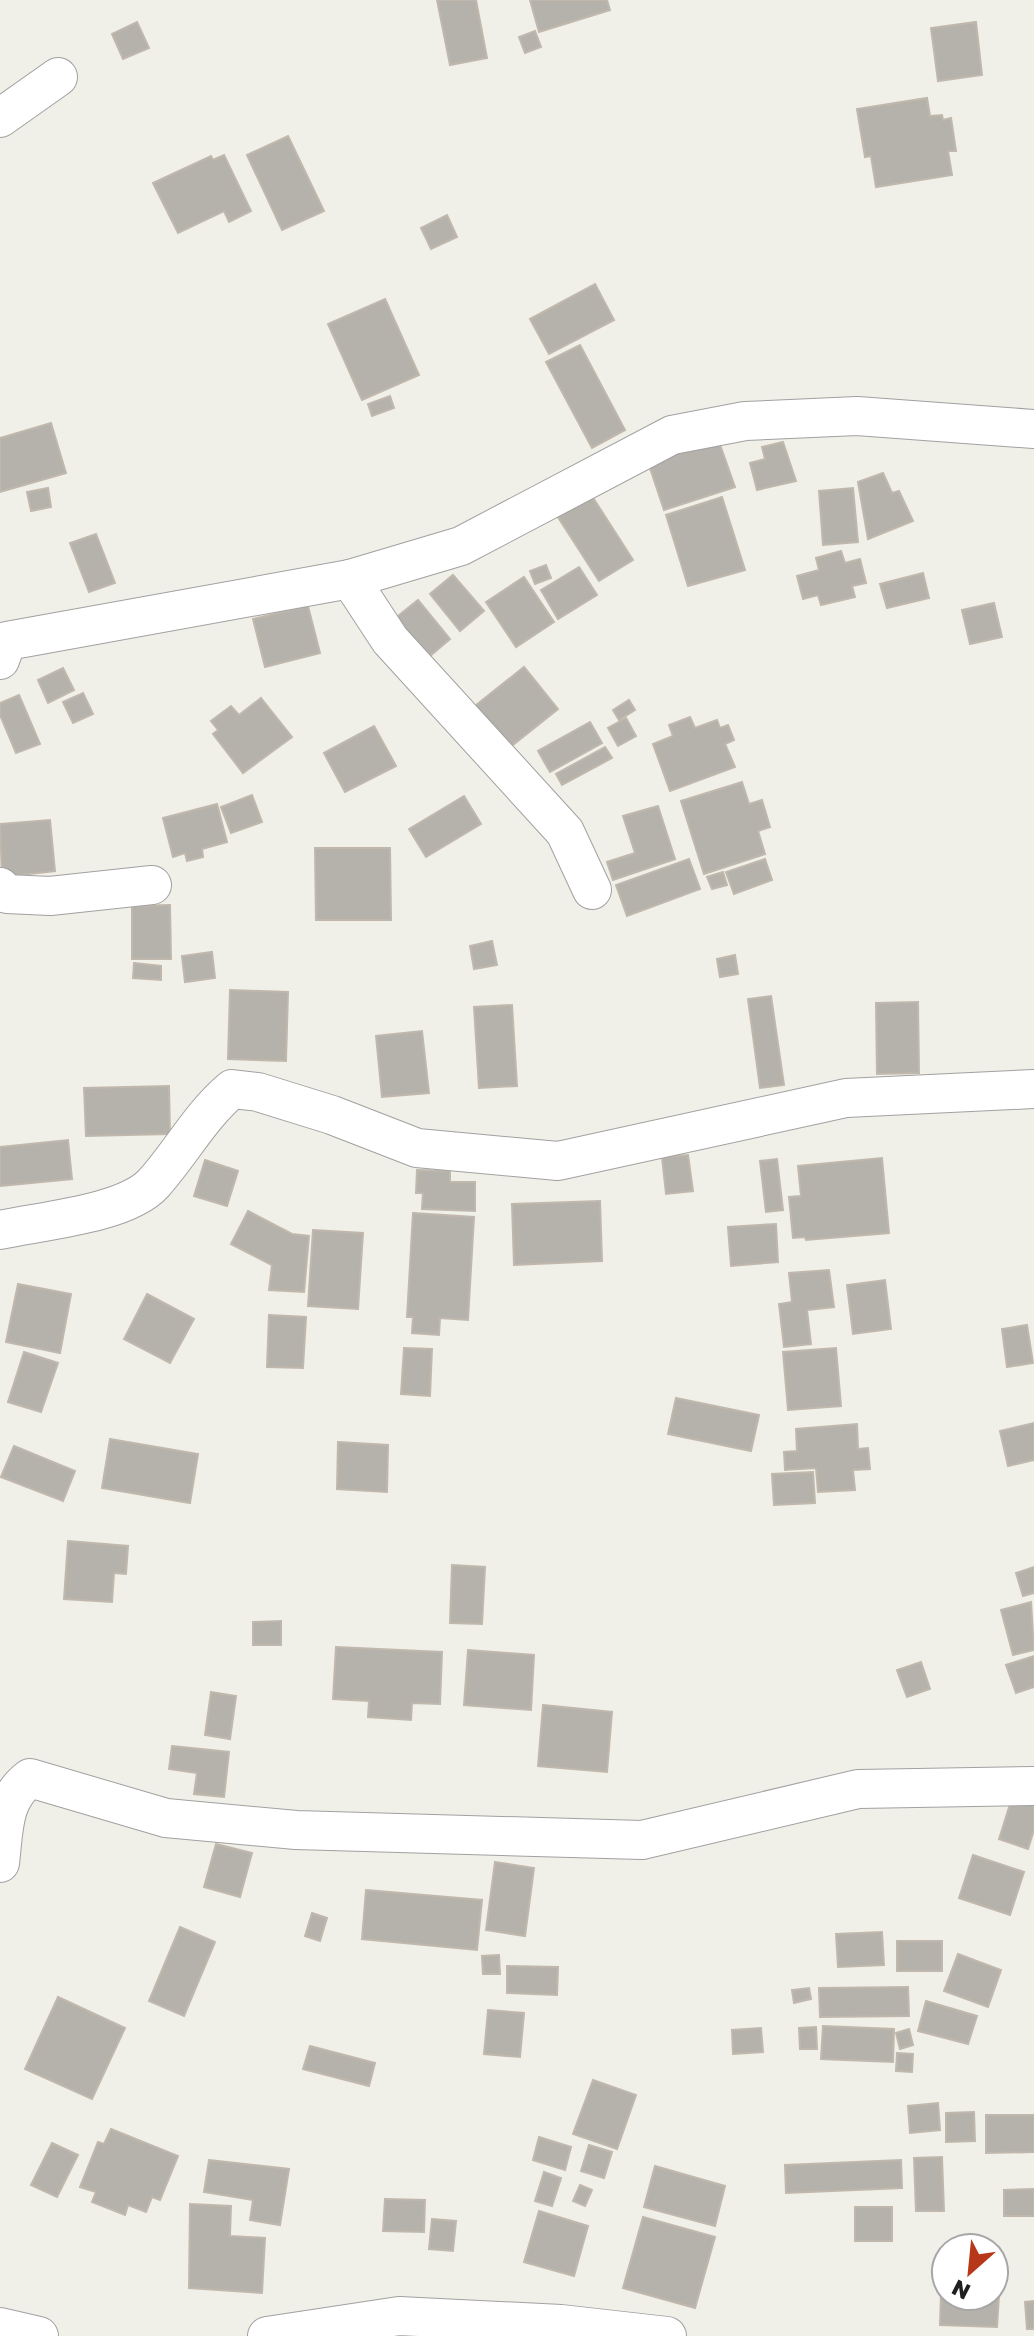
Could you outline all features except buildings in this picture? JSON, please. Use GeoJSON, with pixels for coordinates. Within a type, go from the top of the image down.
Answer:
{"type":"FeatureCollection","features":[{"type":"Feature","properties":{"kind":"street"},"geometry":{"type":"LineString","coordinates":[[0,118],[58,77]]}},
{"type":"Feature","properties":{"kind":"street"},"geometry":{"type":"LineString","coordinates":[[2,641],[350,579],[461,546],[672,435],[745,421],[857,416],[1034,429]]}},
{"type":"Feature","properties":{"kind":"street"},"geometry":{"type":"LineString","coordinates":[[350,579],[390,640],[565,832],[592,890]]}},
{"type":"Feature","properties":{"kind":"street"},"geometry":{"type":"LineString","coordinates":[[0,887],[7,894],[50,896],[152,885]]}},
{"type":"Feature","properties":{"kind":"street"},"geometry":{"type":"LineString","coordinates":[[0,1230],[128,1202],[151,1186],[209,1108],[232,1089],[258,1092],[332,1115],[417,1148],[558,1161],[846,1098],[1034,1089]]}},
{"type":"Feature","properties":{"kind":"street"},"geometry":{"type":"LineString","coordinates":[[0,1863],[7,1804],[15,1789],[30,1778],[166,1818],[296,1830],[642,1840],[858,1789],[1034,1786]]}},
{"type":"Feature","properties":{"kind":"street"},"geometry":{"type":"LineString","coordinates":[[267,2336],[399,2316],[667,2336]]}},
{"type":"Feature","properties":{"kind":"street"},"geometry":{"type":"LineString","coordinates":[[0,2327],[39,2336]]}}]}
